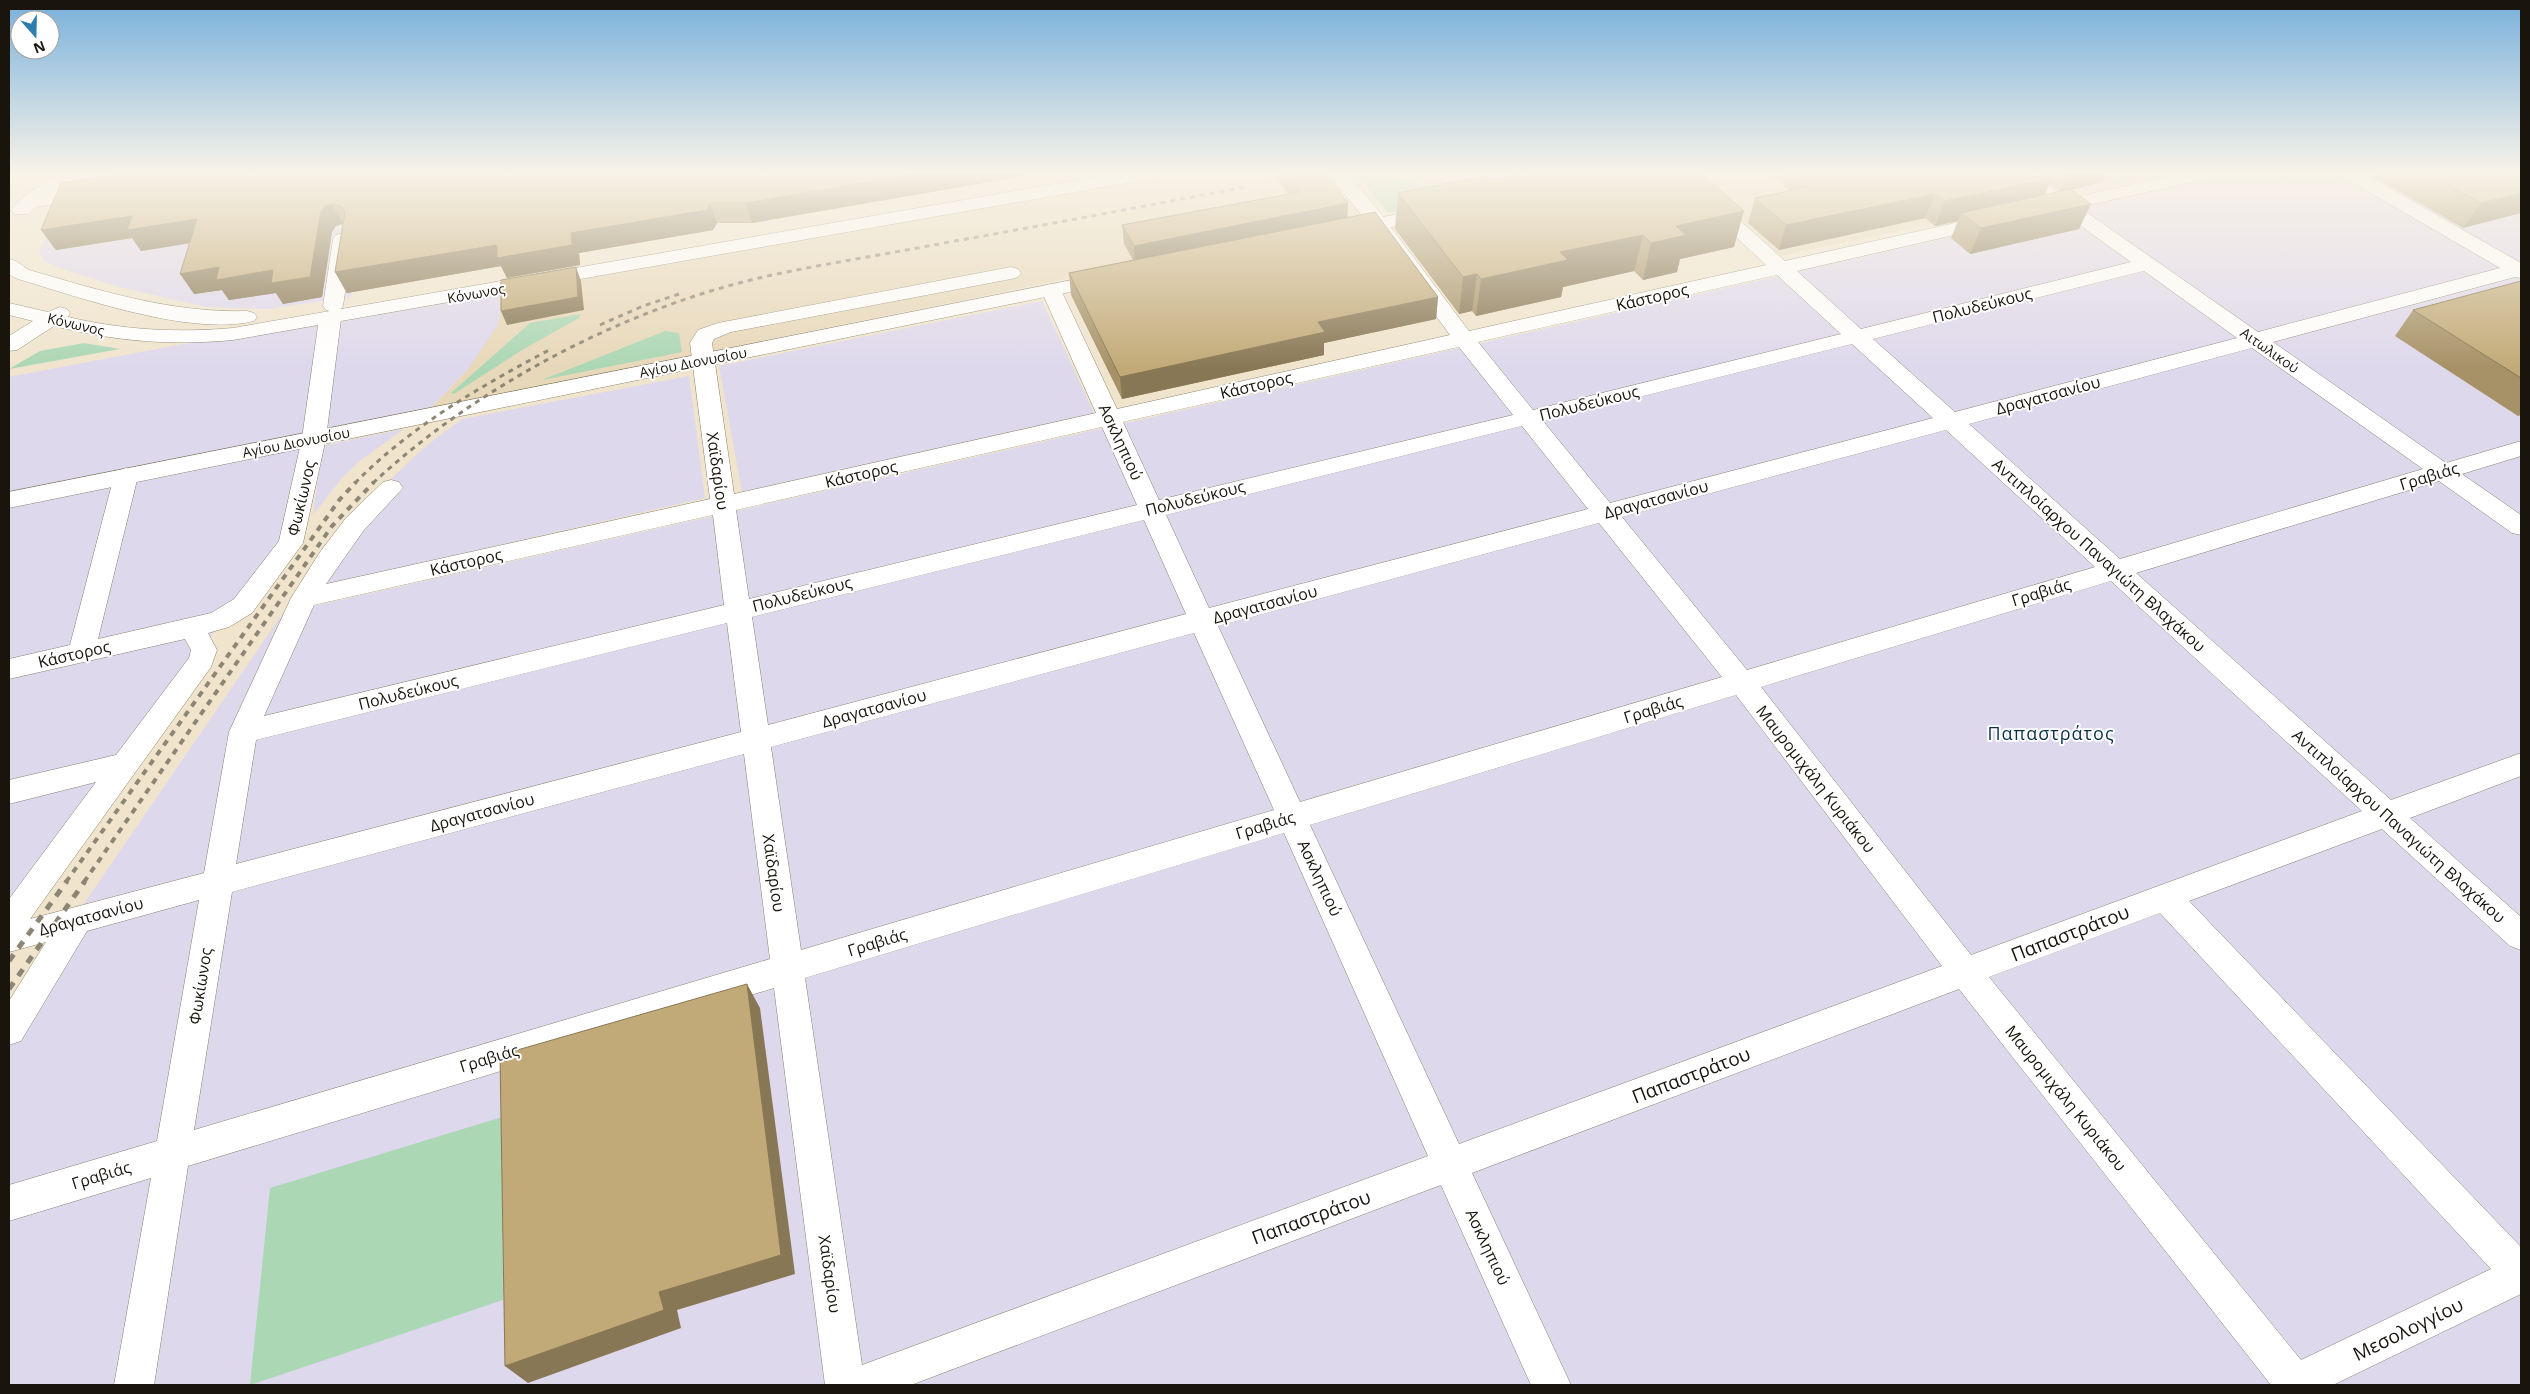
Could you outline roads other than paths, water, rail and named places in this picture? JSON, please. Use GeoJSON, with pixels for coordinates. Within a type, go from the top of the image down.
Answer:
{"type":"FeatureCollection","features":[{"type":"Feature","properties":{"kind":"street","name":"Φωκίωνος"},"geometry":{"type":"LineString","coordinates":[[192,628],[226,617],[243,606],[291,543],[314,438],[343,238]]}},
{"type":"Feature","properties":{"kind":"street","name":"Κόνωνος"},"geometry":{"type":"LineString","coordinates":[[18,311],[110,332],[177,338],[233,334],[331,312],[734,238]]}},
{"type":"Feature","properties":{"kind":"street","name":"Κόνωνος"},"geometry":{"type":"LineString","coordinates":[[9,265],[22,274],[165,313],[196,317],[268,315],[331,312],[766,238]]}},
{"type":"Feature","properties":{"kind":"street","name":"Μαυρομιχάλη Κυριάκου"},"geometry":{"type":"LineString","coordinates":[[1389,238],[1464,339],[1741,682],[1965,972],[2296,1384]]}},
{"type":"Feature","properties":{"kind":"street","name":"Αντιπλοίαρχου Παναγιώτη Βλαχάκου"},"geometry":{"type":"LineString","coordinates":[[1749,238],[2521,936]]}},
{"type":"Feature","properties":{"kind":"street","name":"Κάστορος"},"geometry":{"type":"LineString","coordinates":[[304,598],[1915,238]]}},
{"type":"Feature","properties":{"kind":"street","name":"Αιτωλικού"},"geometry":{"type":"LineString","coordinates":[[2110,238],[2521,527]]}},
{"type":"Feature","properties":{"kind":"street"},"geometry":{"type":"LineString","coordinates":[[2464,238],[2520,270]]}},
{"type":"Feature","properties":{"kind":"street","name":"Πολυδεύκους"},"geometry":{"type":"LineString","coordinates":[[243,732],[1152,508],[1528,418],[2147,264]]}},
{"type":"Feature","properties":{"kind":"street","name":"Δραγατσανίου"},"geometry":{"type":"LineString","coordinates":[[9,938],[2520,270]]}},
{"type":"Feature","properties":{"kind":"street","name":"Χαϊδαρίου"},"geometry":{"type":"LineString","coordinates":[[845,1385],[701,340],[718,329],[1011,273]]}},
{"type":"Feature","properties":{"kind":"street","name":"Αγίου Διονυσίου"},"geometry":{"type":"LineString","coordinates":[[9,500],[1129,274]]}},
{"type":"Feature","properties":{"kind":"street"},"geometry":{"type":"LineString","coordinates":[[9,324],[18,311],[69,288]]}},
{"type":"Feature","properties":{"kind":"street","name":"Ασκληπιού"},"geometry":{"type":"LineString","coordinates":[[1051,290],[1551,1385]]}},
{"type":"Feature","properties":{"kind":"street"},"geometry":{"type":"LineString","coordinates":[[9,345],[91,294]]}},
{"type":"Feature","properties":{"kind":"street","name":"Γραβιάς"},"geometry":{"type":"LineString","coordinates":[[9,1203],[2521,448]]}},
{"type":"Feature","properties":{"kind":"street"},"geometry":{"type":"LineString","coordinates":[[82,652],[126,476]]}},
{"type":"Feature","properties":{"kind":"street","name":"Φωκίωνος"},"geometry":{"type":"LineString","coordinates":[[134,1385],[243,732],[304,598],[328,558],[345,536],[390,488]]}},
{"type":"Feature","properties":{"kind":"street","name":"Κάστορος"},"geometry":{"type":"LineString","coordinates":[[9,669],[192,628]]}},
{"type":"Feature","properties":{"kind":"street"},"geometry":{"type":"LineString","coordinates":[[9,923],[202,660],[204,650],[192,628]]}},
{"type":"Feature","properties":{"kind":"street"},"geometry":{"type":"LineString","coordinates":[[9,792],[125,764]]}},
{"type":"Feature","properties":{"kind":"street","name":"Παπαστράτου"},"geometry":{"type":"LineString","coordinates":[[860,1385],[2521,764]]}},
{"type":"Feature","properties":{"kind":"street"},"geometry":{"type":"LineString","coordinates":[[2165,897],[2521,1274]]}},
{"type":"Feature","properties":{"kind":"street"},"geometry":{"type":"LineString","coordinates":[[9,1030],[77,920]]}},
{"type":"Feature","properties":{"kind":"street","name":"Μεσολογγίου"},"geometry":{"type":"LineString","coordinates":[[2296,1384],[2521,1274]]}},
{"type":"Feature","properties":{"kind":"railway"},"geometry":{"type":"LineString","coordinates":[[373,483],[414,448],[504,384],[553,356],[655,310],[707,292],[759,278],[969,238]]}},
{"type":"Feature","properties":{"kind":"railway"},"geometry":{"type":"LineString","coordinates":[[600,325],[643,306],[682,293]]}},
{"type":"Feature","properties":{"kind":"railway"},"geometry":{"type":"LineString","coordinates":[[356,482],[399,443],[423,425],[473,393],[551,349]]}},
{"type":"Feature","properties":{"kind":"railway"},"geometry":{"type":"LineString","coordinates":[[66,882],[340,499],[356,482]]}},
{"type":"Feature","properties":{"kind":"railway"},"geometry":{"type":"LineString","coordinates":[[84,882],[332,526],[373,483]]}},
{"type":"Feature","properties":{"kind":"railway"},"geometry":{"type":"LineString","coordinates":[[9,961],[67,881]]}},
{"type":"Feature","properties":{"kind":"railway"},"geometry":{"type":"LineString","coordinates":[[9,989],[85,881]]}},
{"type":"Feature","properties":{"kind":"district","name":"Παπαστράτος"},"geometry":{"type":"Point","coordinates":[2051,733]}}]}
